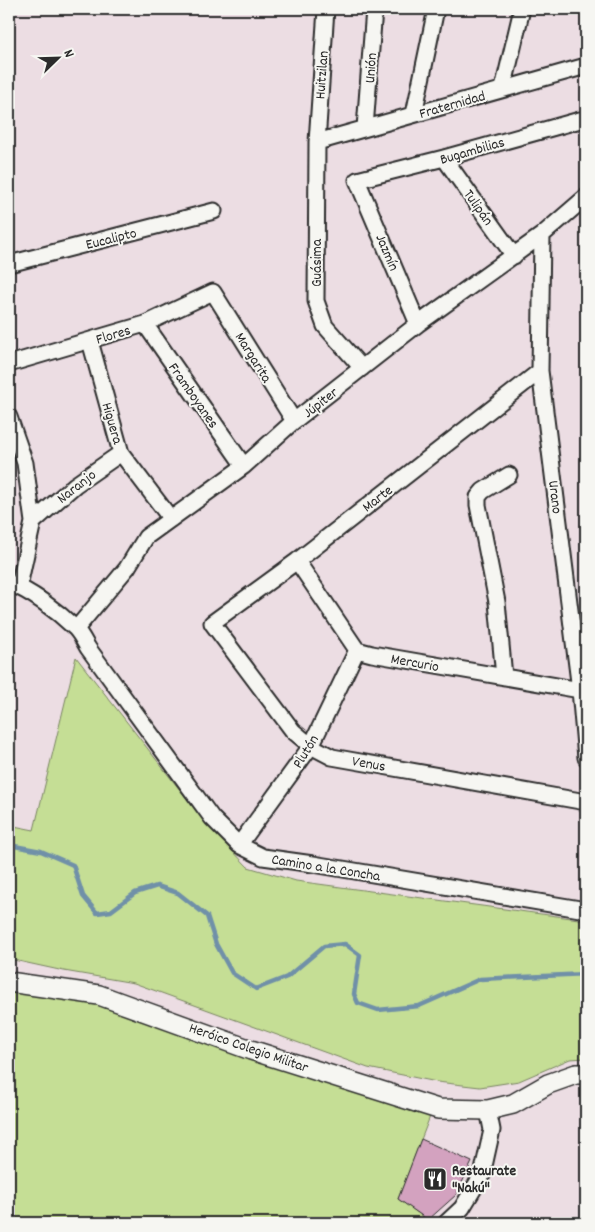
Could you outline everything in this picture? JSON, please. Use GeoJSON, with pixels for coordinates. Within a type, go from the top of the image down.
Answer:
{"type":"FeatureCollection","features":[{"type":"Feature","properties":{"kind":"street","name":"Huitzilan"},"geometry":{"type":"LineString","coordinates":[[317,142],[326,9]]}},
{"type":"Feature","properties":{"kind":"street","name":"Unión"},"geometry":{"type":"LineString","coordinates":[[365,128],[374,9]]}},
{"type":"Feature","properties":{"kind":"street"},"geometry":{"type":"LineString","coordinates":[[414,114],[436,9]]}},
{"type":"Feature","properties":{"kind":"street"},"geometry":{"type":"LineString","coordinates":[[503,89],[522,9]]}},
{"type":"Feature","properties":{"kind":"street","name":"Fraternidad"},"geometry":{"type":"LineString","coordinates":[[317,142],[586,66]]}},
{"type":"Feature","properties":{"kind":"street","name":"Bugambilias"},"geometry":{"type":"LineString","coordinates":[[357,180],[586,119]]}},
{"type":"Feature","properties":{"kind":"street","name":"Guásima"},"geometry":{"type":"LineString","coordinates":[[317,142],[316,301],[325,326],[362,368]]}},
{"type":"Feature","properties":{"kind":"street","name":"Tulipán"},"geometry":{"type":"LineString","coordinates":[[444,158],[514,256]]}},
{"type":"Feature","properties":{"kind":"street","name":"Jazmín"},"geometry":{"type":"LineString","coordinates":[[357,180],[418,324]]}},
{"type":"Feature","properties":{"kind":"street","name":"Júpiter"},"geometry":{"type":"LineString","coordinates":[[76,629],[127,568],[146,537],[244,466],[294,422],[362,368],[418,324],[542,235],[586,197]]}},
{"type":"Feature","properties":{"kind":"street","name":"Eucalipto"},"geometry":{"type":"LineString","coordinates":[[9,264],[214,211]]}},
{"type":"Feature","properties":{"kind":"street","name":"Urano"},"geometry":{"type":"LineString","coordinates":[[542,235],[540,371],[580,690],[586,758]]}},
{"type":"Feature","properties":{"kind":"street","name":"Flores"},"geometry":{"type":"LineString","coordinates":[[9,364],[145,324],[214,292]]}},
{"type":"Feature","properties":{"kind":"street","name":"Margarita"},"geometry":{"type":"LineString","coordinates":[[214,292],[294,422]]}},
{"type":"Feature","properties":{"kind":"street","name":"Framboyanes"},"geometry":{"type":"LineString","coordinates":[[145,324],[244,466]]}},
{"type":"Feature","properties":{"kind":"street","name":"Higuera"},"geometry":{"type":"LineString","coordinates":[[90,341],[122,453],[171,519]]}},
{"type":"Feature","properties":{"kind":"street","name":"Marte"},"geometry":{"type":"LineString","coordinates":[[212,623],[297,561],[540,371]]}},
{"type":"Feature","properties":{"kind":"street"},"geometry":{"type":"LineString","coordinates":[[9,418],[25,463],[33,522],[14,584]]}},
{"type":"Feature","properties":{"kind":"street","name":"Naranjo"},"geometry":{"type":"LineString","coordinates":[[33,522],[75,485],[122,453]]}},
{"type":"Feature","properties":{"kind":"street"},"geometry":{"type":"LineString","coordinates":[[504,677],[497,602],[478,497],[483,491],[509,475]]}},
{"type":"Feature","properties":{"kind":"street"},"geometry":{"type":"LineString","coordinates":[[297,561],[357,650]]}},
{"type":"Feature","properties":{"kind":"street","name":"Camino a la Concha"},"geometry":{"type":"LineString","coordinates":[[14,584],[35,596],[76,629],[212,818],[239,846],[263,858],[313,864],[586,910]]}},
{"type":"Feature","properties":{"kind":"street","name":"Venus"},"geometry":{"type":"LineString","coordinates":[[212,623],[293,731],[311,746],[332,757],[586,802]]}},
{"type":"Feature","properties":{"kind":"street","name":"Mercurio"},"geometry":{"type":"LineString","coordinates":[[357,650],[580,690]]}},
{"type":"Feature","properties":{"kind":"street","name":"Plutón"},"geometry":{"type":"LineString","coordinates":[[239,846],[311,746],[357,650]]}},
{"type":"Feature","properties":{"kind":"street","name":"Heróico Colegio Militar"},"geometry":{"type":"LineString","coordinates":[[9,982],[99,995],[251,1050],[438,1109],[488,1110]]}},
{"type":"Feature","properties":{"kind":"street"},"geometry":{"type":"LineString","coordinates":[[446,1223],[462,1208],[482,1175],[492,1130],[488,1110],[513,1104],[548,1084],[576,1074],[586,1074]]}},
{"type":"Feature","properties":{"kind":"green space"},"geometry":{"type":"Polygon","coordinates":[[[76,657],[205,822],[248,867],[296,881],[586,920],[586,1058],[570,1059],[519,1081],[480,1087],[437,1082],[368,1068],[134,983],[9,959],[9,825],[34,830],[76,657]]]}},
{"type":"Feature","properties":{"kind":"green space"},"geometry":{"type":"Polygon","coordinates":[[[9,980],[101,1000],[434,1106],[398,1199],[428,1220],[423,1223],[9,1223],[9,980]]]}},
{"type":"Feature","properties":{"kind":"building","name":"Restaurate \"Nakú\""},"geometry":{"type":"Polygon","coordinates":[[[421,1139],[472,1162],[456,1195],[428,1220],[398,1199],[421,1139]]]}},
{"type":"Feature","properties":{"kind":"waterway"},"geometry":{"type":"LineString","coordinates":[[9,845],[41,851],[73,865],[83,896],[97,913],[111,911],[135,893],[157,886],[178,893],[207,916],[216,944],[232,973],[256,989],[287,977],[324,946],[345,944],[360,955],[354,994],[358,1003],[378,1010],[419,1006],[480,979],[586,974]]}},
{"type":"Feature","properties":{"kind":"place","name":"Restaurate \"Nakú\""},"geometry":{"type":"Point","coordinates":[435,1179]}}]}
